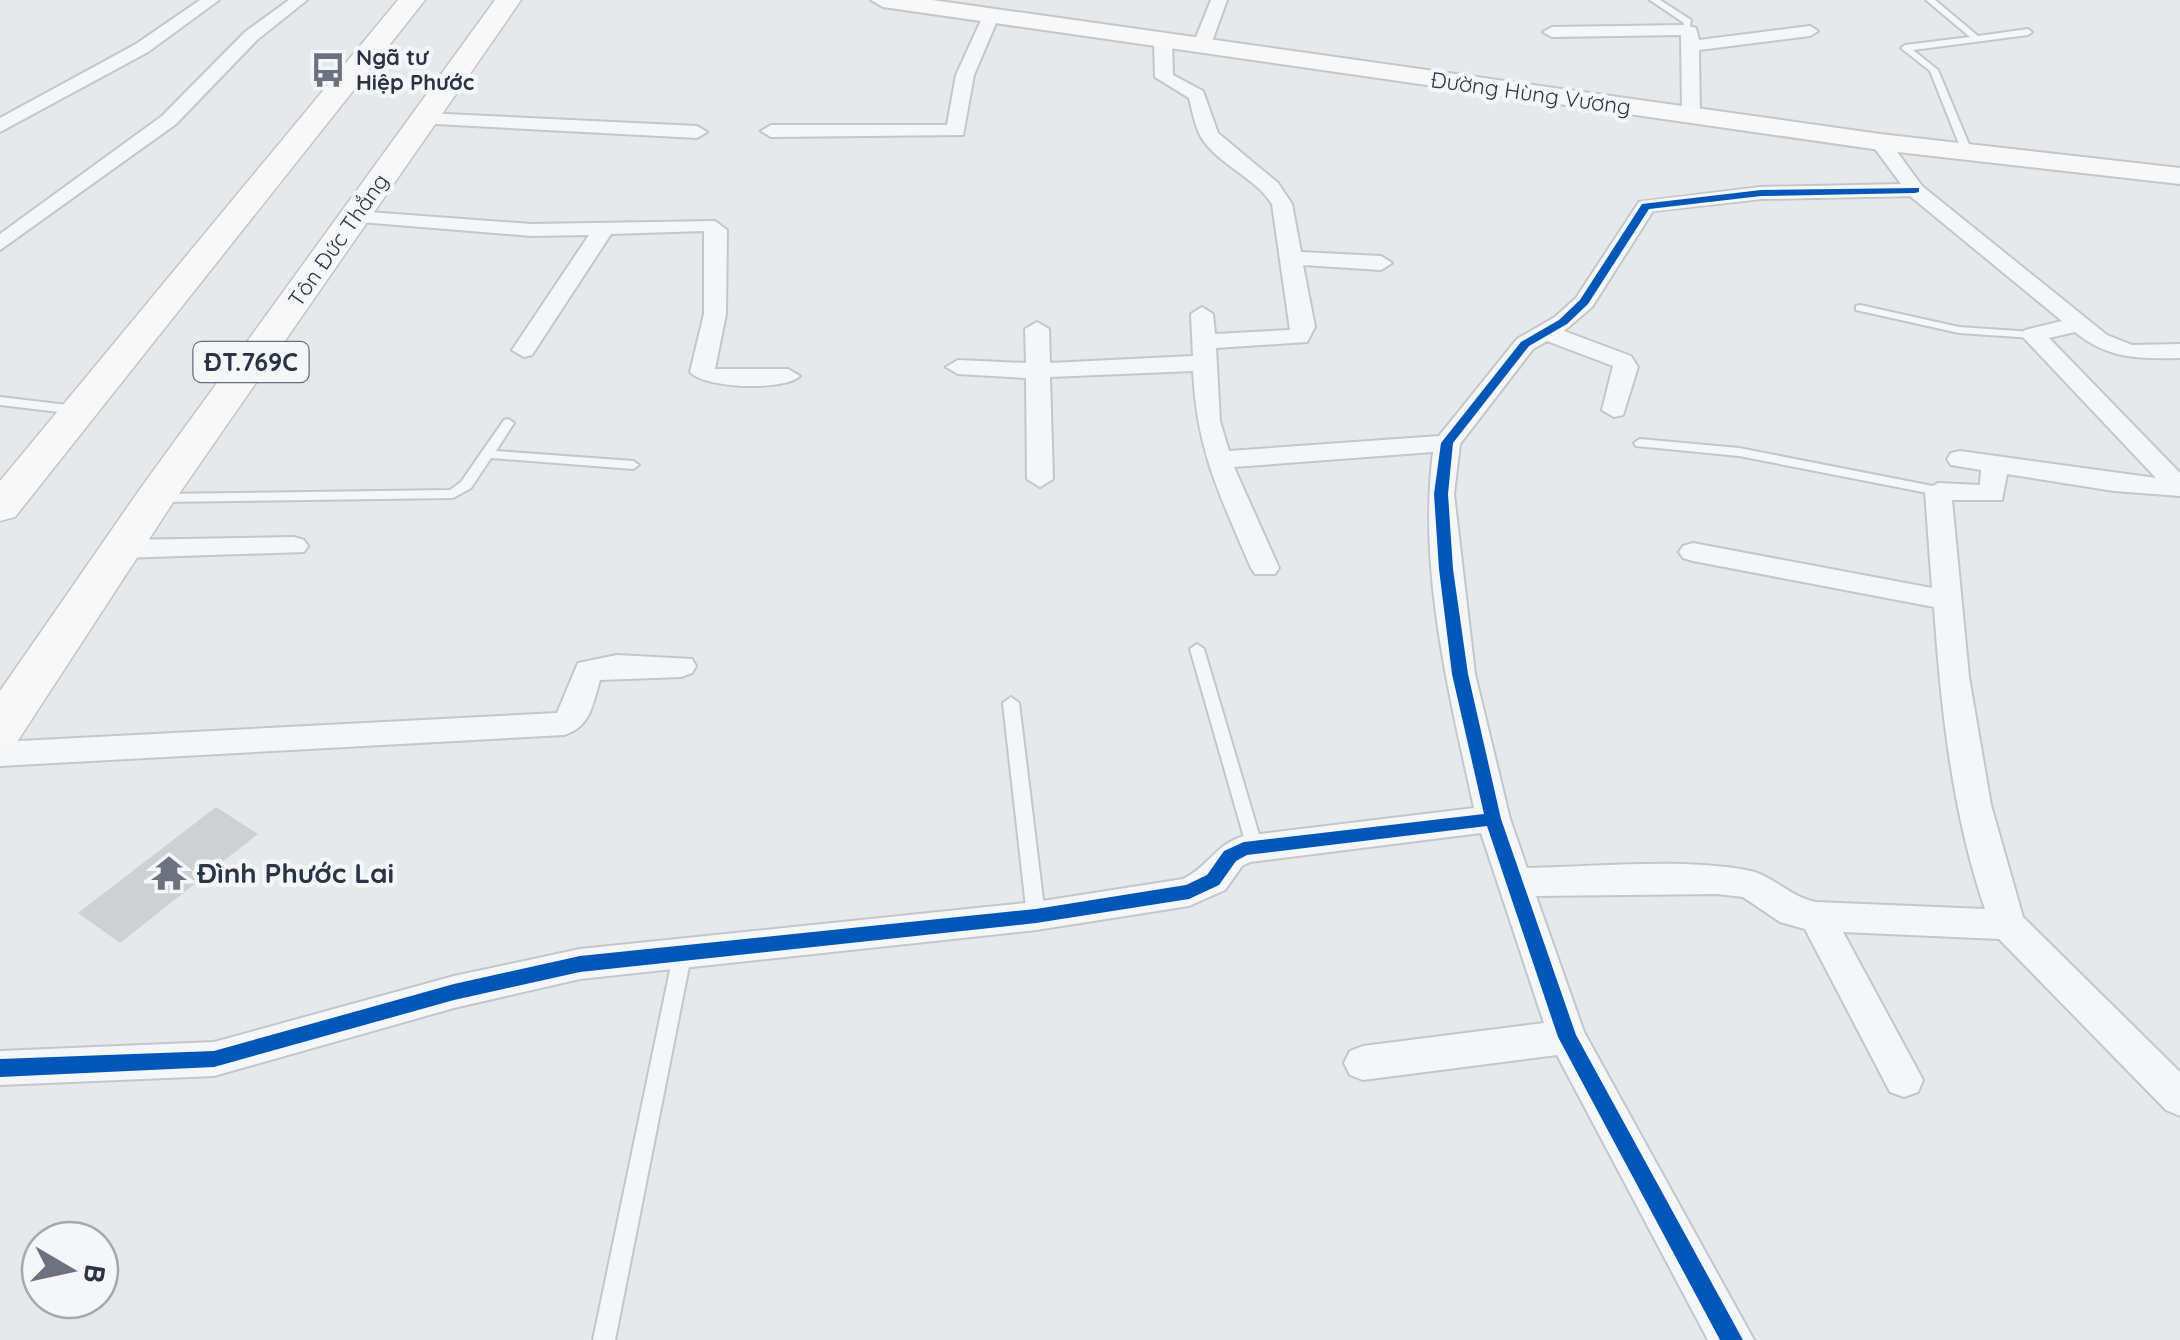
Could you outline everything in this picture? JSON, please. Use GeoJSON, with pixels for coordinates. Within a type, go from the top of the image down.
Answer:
{"type":"FeatureCollection","features":[{"type":"Feature","properties":{"kind":"main road"},"geometry":{"type":"LineString","coordinates":[[0,508],[412,0]]}},
{"type":"Feature","properties":{"kind":"main road","name":"Tôn Đức Thắng"},"geometry":{"type":"LineString","coordinates":[[0,729],[155,498],[508,0]]}},
{"type":"Feature","properties":{"kind":"street"},"geometry":{"type":"LineString","coordinates":[[0,126],[142,48],[211,0]]}},
{"type":"Feature","properties":{"kind":"street"},"geometry":{"type":"LineString","coordinates":[[0,244],[169,120],[251,36],[300,0]]}},
{"type":"Feature","properties":{"kind":"street","name":"Đường Hùng Vương"},"geometry":{"type":"LineString","coordinates":[[883,0],[936,4],[1164,42],[1968,154],[2180,176]]}},
{"type":"Feature","properties":{"kind":"street"},"geometry":{"type":"LineString","coordinates":[[1200,47],[1219,0]]}},
{"type":"Feature","properties":{"kind":"street"},"geometry":{"type":"LineString","coordinates":[[771,130],[956,130],[965,75],[991,16]]}},
{"type":"Feature","properties":{"kind":"street"},"geometry":{"type":"LineString","coordinates":[[1552,32],[1688,38],[1810,30]]}},
{"type":"Feature","properties":{"kind":"street"},"geometry":{"type":"LineString","coordinates":[[1688,38],[1692,115]]}},
{"type":"Feature","properties":{"kind":"street"},"geometry":{"type":"LineString","coordinates":[[958,368],[1036,371],[1298,337],[1303,328],[1282,204],[1271,187],[1208,134],[1197,95],[1164,77],[1164,42]]}},
{"type":"Feature","properties":{"kind":"street"},"geometry":{"type":"LineString","coordinates":[[424,119],[697,132]]}},
{"type":"Feature","properties":{"kind":"street"},"geometry":{"type":"LineString","coordinates":[[1880,142],[1915,190],[2077,325],[2112,348],[2129,352],[2180,351]]}},
{"type":"Feature","properties":{"kind":"street"},"geometry":{"type":"LineString","coordinates":[[1732,1340],[1567,1037],[1514,882],[1494,819],[1460,674],[1446,569],[1441,480],[1447,443],[1525,344],[1563,322],[1584,302],[1646,206],[1761,194],[1915,190]]}},
{"type":"Feature","properties":{"kind":"street"},"geometry":{"type":"LineString","coordinates":[[355,217],[503,229],[602,231],[695,224],[716,230],[716,314],[702,372],[713,378],[788,376]]}},
{"type":"Feature","properties":{"kind":"street"},"geometry":{"type":"LineString","coordinates":[[524,350],[602,231]]}},
{"type":"Feature","properties":{"kind":"street"},"geometry":{"type":"LineString","coordinates":[[1294,258],[1381,263]]}},
{"type":"Feature","properties":{"kind":"street"},"geometry":{"type":"LineString","coordinates":[[1202,314],[1208,421],[1218,460],[1265,568]]}},
{"type":"Feature","properties":{"kind":"street"},"geometry":{"type":"LineString","coordinates":[[2033,335],[2077,325]]}},
{"type":"Feature","properties":{"kind":"street"},"geometry":{"type":"LineString","coordinates":[[1037,329],[1040,479]]}},
{"type":"Feature","properties":{"kind":"street"},"geometry":{"type":"LineString","coordinates":[[1544,332],[1624,361],[1626,367],[1614,410]]}},
{"type":"Feature","properties":{"kind":"street"},"geometry":{"type":"LineString","coordinates":[[2033,335],[2178,488]]}},
{"type":"Feature","properties":{"kind":"street"},"geometry":{"type":"LineString","coordinates":[[1218,460],[1447,443]]}},
{"type":"Feature","properties":{"kind":"street"},"geometry":{"type":"LineString","coordinates":[[1960,459],[2178,488]]}},
{"type":"Feature","properties":{"kind":"street"},"geometry":{"type":"LineString","coordinates":[[1994,466],[1994,494],[1938,491],[1945,600],[1975,805],[1994,885],[2008,926],[2180,1098]]}},
{"type":"Feature","properties":{"kind":"street"},"geometry":{"type":"LineString","coordinates":[[121,549],[294,546]]}},
{"type":"Feature","properties":{"kind":"street"},"geometry":{"type":"LineString","coordinates":[[1693,552],[1945,600]]}},
{"type":"Feature","properties":{"kind":"street"},"geometry":{"type":"LineString","coordinates":[[0,754],[564,724],[576,712],[584,678],[590,671],[617,666],[680,666]]}},
{"type":"Feature","properties":{"kind":"street"},"geometry":{"type":"LineString","coordinates":[[0,1068],[214,1059],[454,992],[580,964],[1036,916],[1189,892],[1212,880],[1230,856],[1255,848],[1494,819]]}},
{"type":"Feature","properties":{"kind":"street"},"geometry":{"type":"LineString","coordinates":[[1514,882],[1717,880],[1750,884],[1792,912],[1816,916],[2008,926]]}},
{"type":"Feature","properties":{"kind":"street"},"geometry":{"type":"LineString","coordinates":[[1816,916],[1904,1080]]}},
{"type":"Feature","properties":{"kind":"street"},"geometry":{"type":"LineString","coordinates":[[1363,1063],[1567,1037]]}},
{"type":"Feature","properties":{"kind":"lane"},"geometry":{"type":"LineString","coordinates":[[1654,0],[1688,22],[1688,38]]}},
{"type":"Feature","properties":{"kind":"lane"},"geometry":{"type":"LineString","coordinates":[[1930,0],[1975,37]]}},
{"type":"Feature","properties":{"kind":"lane"},"geometry":{"type":"LineString","coordinates":[[1968,154],[1934,70],[1905,48],[2028,32]]}},
{"type":"Feature","properties":{"kind":"lane"},"geometry":{"type":"LineString","coordinates":[[1860,308],[1940,327],[2033,335]]}},
{"type":"Feature","properties":{"kind":"lane"},"geometry":{"type":"LineString","coordinates":[[0,402],[76,410]]}},
{"type":"Feature","properties":{"kind":"lane"},"geometry":{"type":"LineString","coordinates":[[155,498],[453,494],[466,485],[508,423]]}},
{"type":"Feature","properties":{"kind":"lane"},"geometry":{"type":"LineString","coordinates":[[1640,442],[1739,452],[1938,491]]}},
{"type":"Feature","properties":{"kind":"lane"},"geometry":{"type":"LineString","coordinates":[[487,454],[633,466]]}},
{"type":"Feature","properties":{"kind":"lane"},"geometry":{"type":"LineString","coordinates":[[1197,649],[1255,848]]}},
{"type":"Feature","properties":{"kind":"lane"},"geometry":{"type":"LineString","coordinates":[[1011,703],[1036,916]]}},
{"type":"Feature","properties":{"kind":"lane"},"geometry":{"type":"LineString","coordinates":[[604,1340],[683,951]]}},
{"type":"Feature","properties":{"kind":"building","name":"Đình Phước Lai"},"geometry":{"type":"Polygon","coordinates":[[[216,807],[258,834],[120,943],[78,913],[216,807]]]}},
{"type":"Feature","properties":{"kind":"cycle path"},"geometry":{"type":"LineString","coordinates":[[1732,1340],[1567,1037],[1493,819],[1460,674],[1446,569],[1441,494],[1447,443],[1525,344],[1563,322],[1584,302],[1646,206],[1761,193],[1915,190]]}},
{"type":"Feature","properties":{"kind":"cycle path"},"geometry":{"type":"LineString","coordinates":[[0,1068],[214,1059],[454,992],[580,964],[1036,916],[1189,892],[1213,880],[1230,856],[1244,849],[1493,819]]}},
{"type":"Feature","properties":{"kind":"place","name":"Ngã tư Hiệp Phước"},"geometry":{"type":"Point","coordinates":[328,70]}},
{"type":"Feature","properties":{"kind":"place","name":"Đình Phước Lai"},"geometry":{"type":"Point","coordinates":[169,873]}}]}
